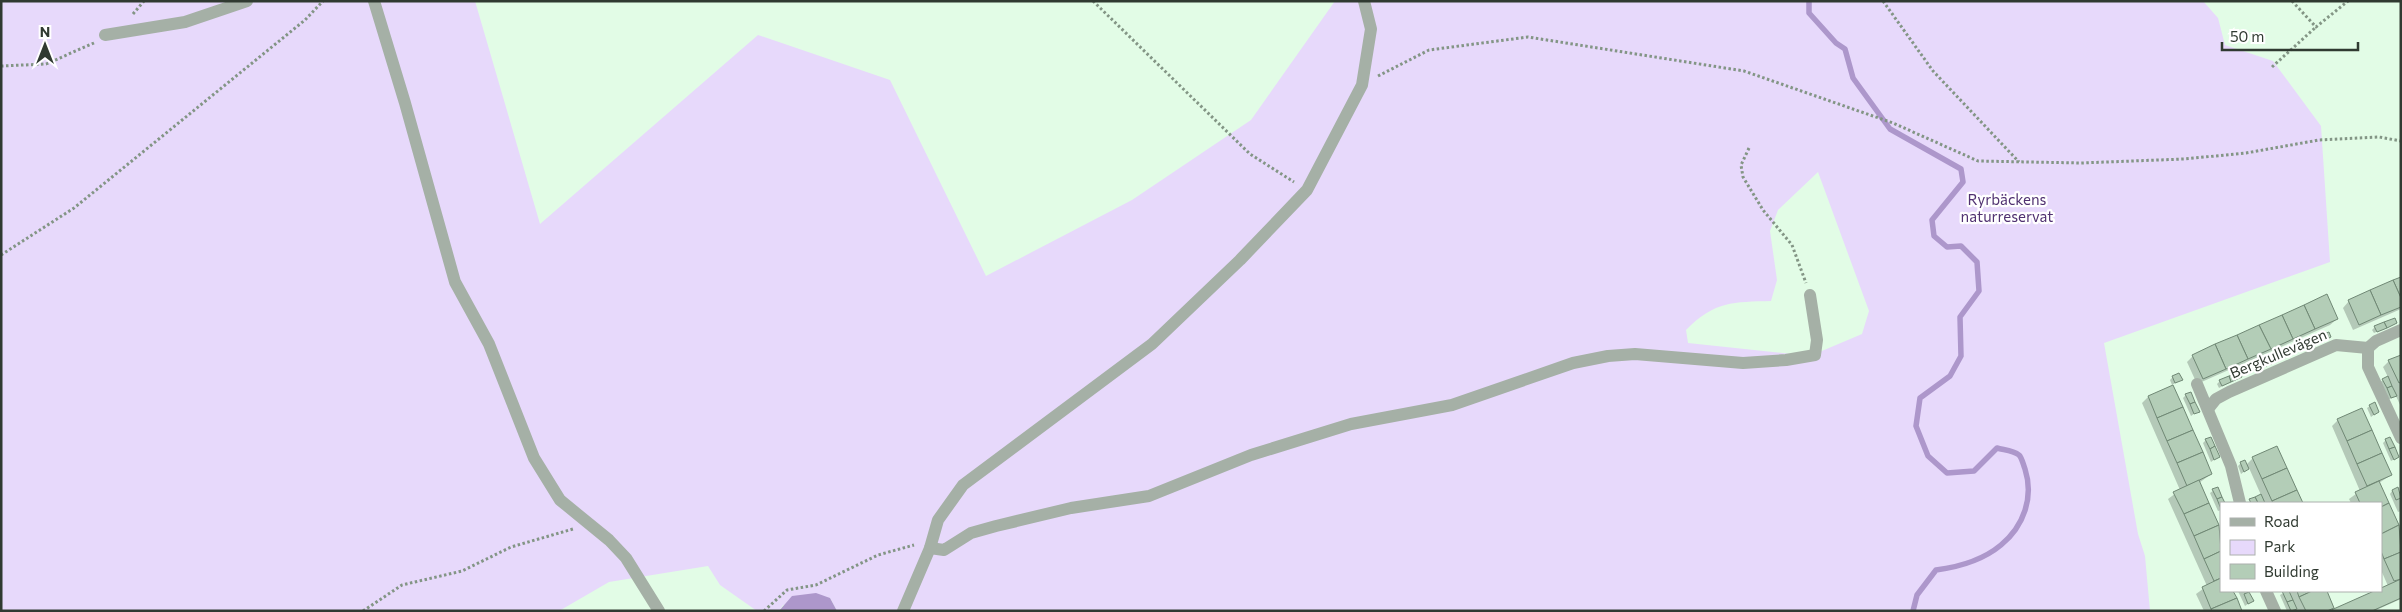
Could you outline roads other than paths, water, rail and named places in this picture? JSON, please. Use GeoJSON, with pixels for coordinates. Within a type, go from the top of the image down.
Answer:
{"type":"FeatureCollection","features":[{"type":"Feature","properties":{"kind":"street"},"geometry":{"type":"LineString","coordinates":[[105,35],[185,22],[247,1]]}},
{"type":"Feature","properties":{"kind":"street"},"geometry":{"type":"LineString","coordinates":[[374,1],[456,282],[489,344],[534,458],[560,500],[591,525],[626,558],[659,611]]}},
{"type":"Feature","properties":{"kind":"street"},"geometry":{"type":"LineString","coordinates":[[903,611],[931,544],[938,520],[963,485],[1152,344],[1240,260],[1307,190],[1362,85],[1371,29],[1364,1]]}},
{"type":"Feature","properties":{"kind":"street"},"geometry":{"type":"LineString","coordinates":[[931,544],[944,550],[971,533],[996,526],[1071,508],[1149,496],[1251,455],[1351,424],[1452,405],[1573,363],[1591,359],[1635,354],[1743,363],[1786,360],[1815,355],[1817,340],[1810,295]]}},
{"type":"Feature","properties":{"kind":"street"},"geometry":{"type":"LineString","coordinates":[[2401,330],[2376,341],[2368,348],[2368,367],[2401,438]]}},
{"type":"Feature","properties":{"kind":"street","name":"Bergkullevägen"},"geometry":{"type":"LineString","coordinates":[[2208,410],[2216,400],[2229,392],[2336,345],[2368,348]]}},
{"type":"Feature","properties":{"kind":"street"},"geometry":{"type":"LineString","coordinates":[[2197,384],[2232,466],[2240,502]]}},
{"type":"Feature","properties":{"kind":"street"},"geometry":{"type":"LineString","coordinates":[[2266,592],[2275,611]]}},
{"type":"Feature","properties":{"kind":"waterway"},"geometry":{"type":"LineString","coordinates":[[1809,1],[1809,13],[1836,43],[1845,49],[1853,78],[1890,129],[1961,169],[1963,182],[1932,220],[1934,236],[1947,247],[1961,246],[1977,262],[1979,291],[1960,317],[1961,356],[1950,376],[1920,398],[1916,426],[1928,456],[1947,473],[1974,471],[1997,448],[2008,450],[2017,453],[2022,459],[2027,480],[2028,490],[2025,510],[2016,529],[2001,545],[1979,559],[1962,565],[1936,570],[1917,595],[1913,611]]}},
{"type":"Feature","properties":{"kind":"park label","name":"Ryrbäckens naturreservat"},"geometry":{"type":"Point","coordinates":[2007,208]}}]}
